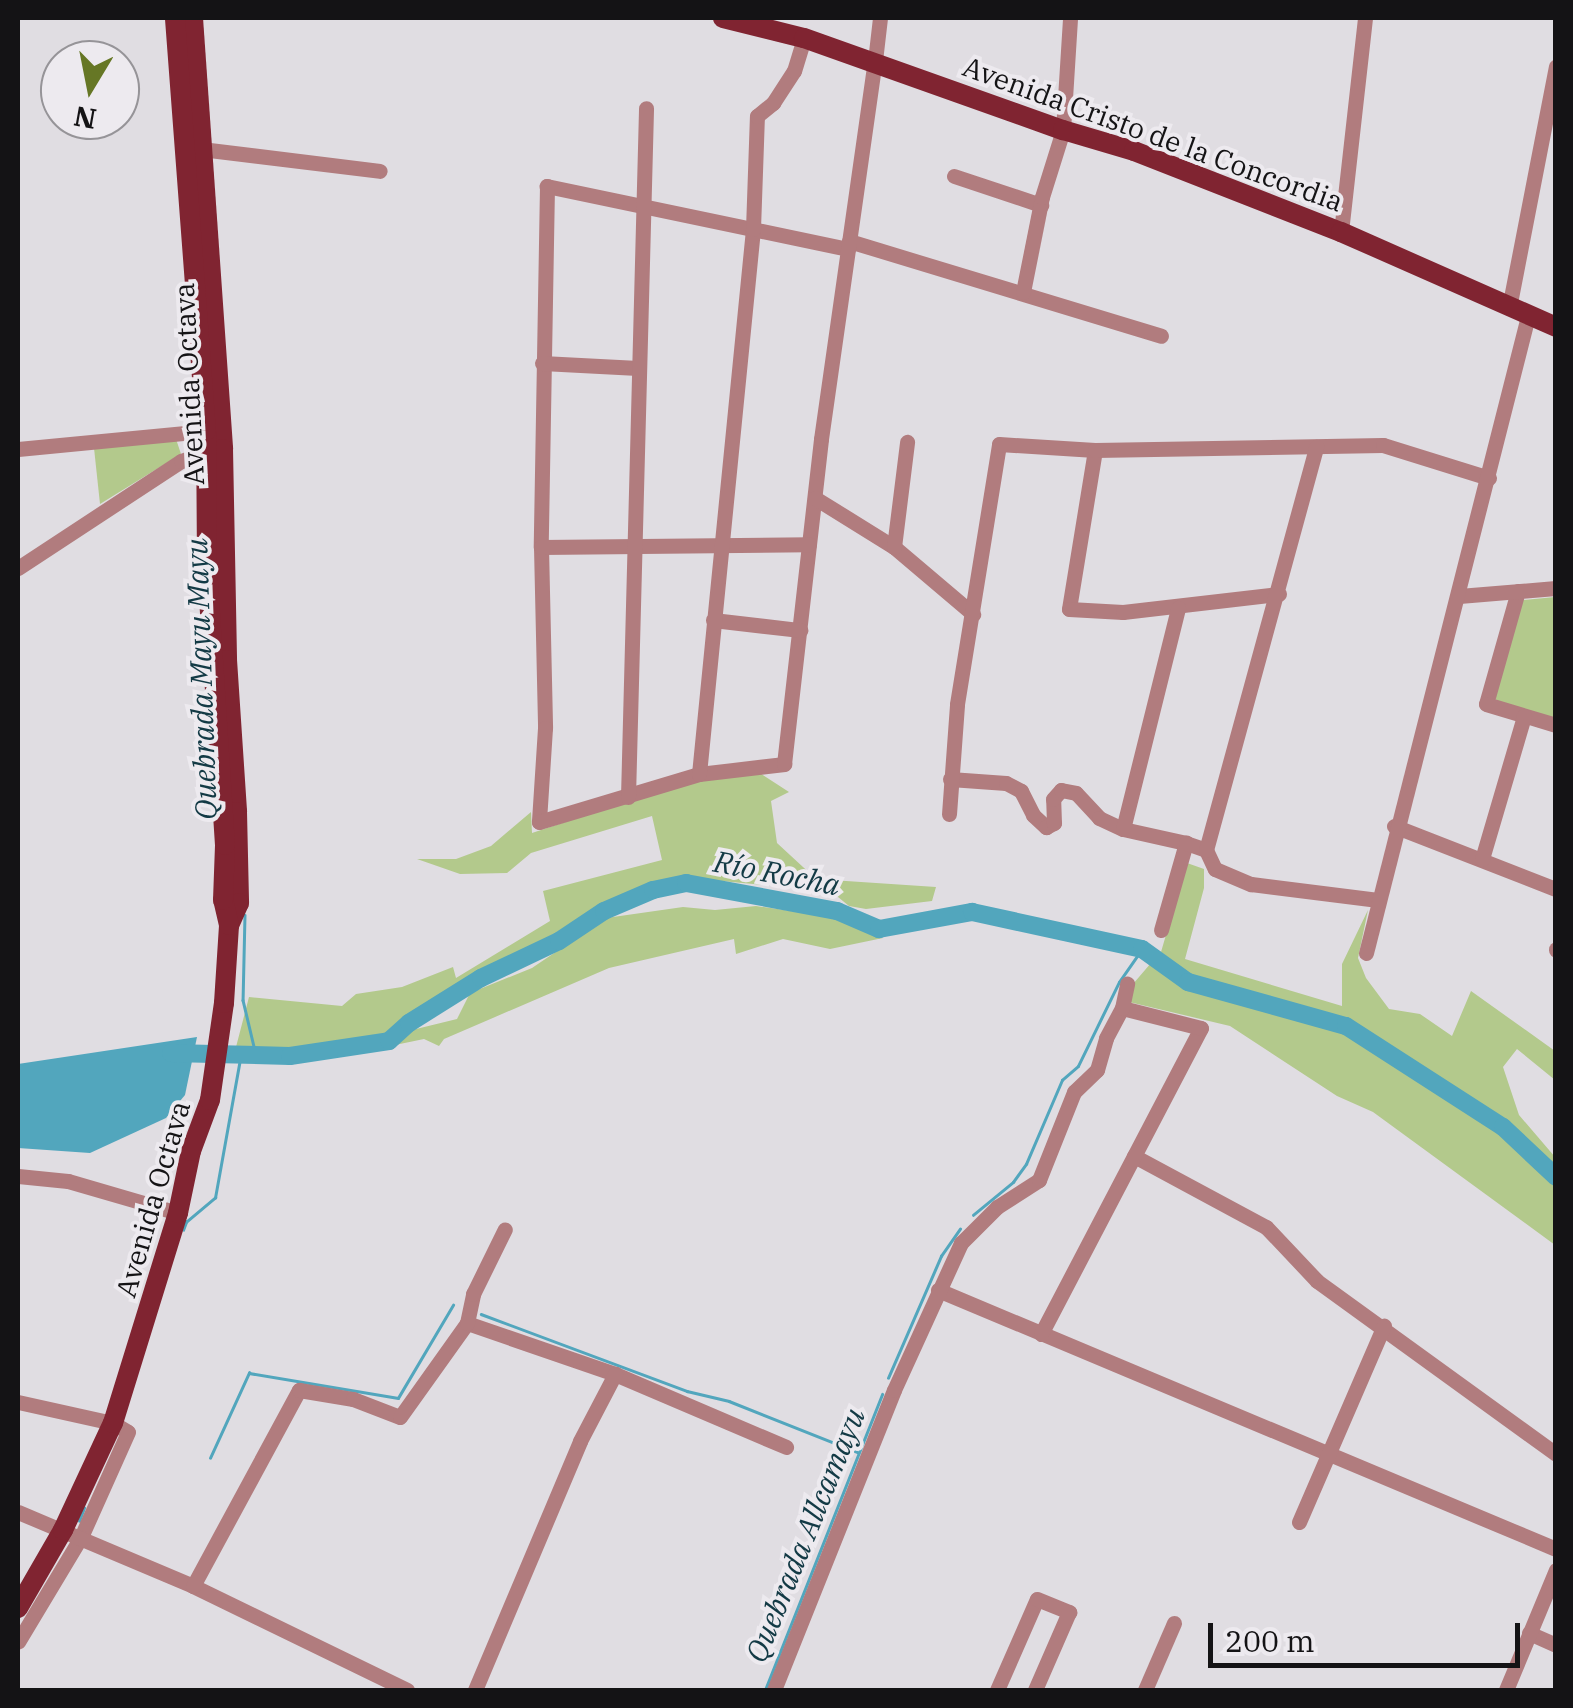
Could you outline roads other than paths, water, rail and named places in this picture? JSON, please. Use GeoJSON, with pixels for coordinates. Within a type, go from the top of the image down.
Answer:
{"type":"FeatureCollection","features":[{"type":"Feature","properties":{"kind":"main road","name":"Avenida Octava"},"geometry":{"type":"LineString","coordinates":[[175,18],[193,148]]}},
{"type":"Feature","properties":{"kind":"main road","name":"Avenida Octava"},"geometry":{"type":"LineString","coordinates":[[18,1608],[72,1533],[113,1423],[178,1213],[191,1152],[210,1100],[224,1003],[228,925],[239,903],[193,148],[193,18]]}},
{"type":"Feature","properties":{"kind":"main road","name":"Avenida Cristo de la Concordia"},"geometry":{"type":"LineString","coordinates":[[723,18],[804,38],[1063,130],[1134,151],[1340,232],[1556,328]]}},
{"type":"Feature","properties":{"kind":"street"},"geometry":{"type":"LineString","coordinates":[[880,18],[848,245],[815,498],[784,764],[699,774],[540,822],[545,728],[542,362],[547,186],[848,245],[1023,292],[1161,336]]}},
{"type":"Feature","properties":{"kind":"street"},"geometry":{"type":"LineString","coordinates":[[1023,292],[1040,204],[1063,130],[1070,18]]}},
{"type":"Feature","properties":{"kind":"street"},"geometry":{"type":"LineString","coordinates":[[1340,232],[1365,18]]}},
{"type":"Feature","properties":{"kind":"street"},"geometry":{"type":"LineString","coordinates":[[699,774],[753,229],[757,116],[774,103],[794,71],[804,38]]}},
{"type":"Feature","properties":{"kind":"street"},"geometry":{"type":"LineString","coordinates":[[1366,953],[1394,826],[1489,478],[1556,67]]}},
{"type":"Feature","properties":{"kind":"street"},"geometry":{"type":"LineString","coordinates":[[628,797],[646,108]]}},
{"type":"Feature","properties":{"kind":"street"},"geometry":{"type":"LineString","coordinates":[[193,148],[380,171]]}},
{"type":"Feature","properties":{"kind":"street"},"geometry":{"type":"LineString","coordinates":[[954,176],[1040,204]]}},
{"type":"Feature","properties":{"kind":"street"},"geometry":{"type":"LineString","coordinates":[[542,362],[638,368]]}},
{"type":"Feature","properties":{"kind":"street"},"geometry":{"type":"LineString","coordinates":[[894,547],[908,442]]}},
{"type":"Feature","properties":{"kind":"street"},"geometry":{"type":"LineString","coordinates":[[18,449],[212,443]]}},
{"type":"Feature","properties":{"kind":"street"},"geometry":{"type":"LineString","coordinates":[[18,568],[212,443]]}},
{"type":"Feature","properties":{"kind":"street"},"geometry":{"type":"LineString","coordinates":[[948,814],[999,444],[1095,450],[1382,446],[1489,478]]}},
{"type":"Feature","properties":{"kind":"street"},"geometry":{"type":"LineString","coordinates":[[1316,447],[1206,850],[1215,869],[1251,884],[1378,900]]}},
{"type":"Feature","properties":{"kind":"street"},"geometry":{"type":"LineString","coordinates":[[1095,450],[1070,609],[1178,608],[1278,594]]}},
{"type":"Feature","properties":{"kind":"street"},"geometry":{"type":"LineString","coordinates":[[815,498],[894,547],[973,614]]}},
{"type":"Feature","properties":{"kind":"street"},"geometry":{"type":"LineString","coordinates":[[542,547],[810,544]]}},
{"type":"Feature","properties":{"kind":"street"},"geometry":{"type":"LineString","coordinates":[[1459,596],[1556,588]]}},
{"type":"Feature","properties":{"kind":"street"},"geometry":{"type":"LineString","coordinates":[[1518,591],[1486,704],[1556,725]]}},
{"type":"Feature","properties":{"kind":"street"},"geometry":{"type":"LineString","coordinates":[[1122,829],[1178,608]]}},
{"type":"Feature","properties":{"kind":"street"},"geometry":{"type":"LineString","coordinates":[[713,620],[800,630]]}},
{"type":"Feature","properties":{"kind":"street"},"geometry":{"type":"LineString","coordinates":[[1482,859],[1524,716]]}},
{"type":"Feature","properties":{"kind":"street"},"geometry":{"type":"LineString","coordinates":[[950,780],[1006,783],[1021,790],[1033,815],[1046,827],[1054,822],[1052,799],[1061,790],[1076,793],[1099,818],[1122,829],[1206,850]]}},
{"type":"Feature","properties":{"kind":"street"},"geometry":{"type":"LineString","coordinates":[[1394,826],[1556,890]]}},
{"type":"Feature","properties":{"kind":"street"},"geometry":{"type":"LineString","coordinates":[[1161,930],[1186,843]]}},
{"type":"Feature","properties":{"kind":"street"},"geometry":{"type":"LineString","coordinates":[[774,1690],[938,1290],[961,1243],[997,1206],[1038,1180],[1074,1092],[1097,1070],[1106,1038],[1122,1008],[1127,984]]}},
{"type":"Feature","properties":{"kind":"street"},"geometry":{"type":"LineString","coordinates":[[1042,1334],[1201,1028],[1122,1008]]}},
{"type":"Feature","properties":{"kind":"street"},"geometry":{"type":"LineString","coordinates":[[1134,1156],[1266,1227],[1317,1281],[1556,1454]]}},
{"type":"Feature","properties":{"kind":"street"},"geometry":{"type":"LineString","coordinates":[[18,1176],[68,1181],[178,1213]]}},
{"type":"Feature","properties":{"kind":"street"},"geometry":{"type":"LineString","coordinates":[[193,1586],[299,1390],[353,1399],[400,1416],[466,1323],[473,1294],[504,1229]]}},
{"type":"Feature","properties":{"kind":"street"},"geometry":{"type":"LineString","coordinates":[[938,1290],[1556,1550]]}},
{"type":"Feature","properties":{"kind":"street"},"geometry":{"type":"LineString","coordinates":[[466,1323],[616,1374],[786,1447]]}},
{"type":"Feature","properties":{"kind":"street"},"geometry":{"type":"LineString","coordinates":[[1299,1522],[1384,1326]]}},
{"type":"Feature","properties":{"kind":"street"},"geometry":{"type":"LineString","coordinates":[[475,1690],[580,1441],[616,1374]]}},
{"type":"Feature","properties":{"kind":"street"},"geometry":{"type":"LineString","coordinates":[[18,1402],[113,1423]]}},
{"type":"Feature","properties":{"kind":"street"},"geometry":{"type":"LineString","coordinates":[[18,1512],[193,1586],[407,1690]]}},
{"type":"Feature","properties":{"kind":"street","name":"Avenida Octava"},"geometry":{"type":"LineString","coordinates":[[18,1642],[72,1533]]}},
{"type":"Feature","properties":{"kind":"street"},"geometry":{"type":"LineString","coordinates":[[1506,1690],[1556,1570]]}},
{"type":"Feature","properties":{"kind":"street"},"geometry":{"type":"LineString","coordinates":[[997,1690],[1036,1599],[1069,1612],[1035,1690]]}},
{"type":"Feature","properties":{"kind":"street"},"geometry":{"type":"LineString","coordinates":[[1145,1690],[1174,1623]]}},
{"type":"Feature","properties":{"kind":"street"},"geometry":{"type":"LineString","coordinates":[[1529,1634],[1556,1645]]}},
{"type":"Feature","properties":{"kind":"water"},"geometry":{"type":"Polygon","coordinates":[[[197,1037],[185,1095],[166,1118],[90,1153],[18,1148],[18,1064],[197,1037]]]}},
{"type":"Feature","properties":{"kind":"waterway","name":"Río Rocha"},"geometry":{"type":"LineString","coordinates":[[171,1053],[290,1056],[389,1041],[409,1023],[481,978],[559,941],[604,911],[653,890],[686,883],[837,911],[879,929],[972,912],[1142,949],[1188,982],[1346,1026],[1503,1127],[1556,1177]]}},
{"type":"Feature","properties":{"kind":"waterway","name":"Quebrada Mayu Mayu"},"geometry":{"type":"LineString","coordinates":[[245,915],[243,1000],[256,1055]]}},
{"type":"Feature","properties":{"kind":"waterway","name":"Quebrada Allcamayu"},"geometry":{"type":"LineString","coordinates":[[973,1215],[1013,1182],[1026,1164],[1062,1080],[1078,1066],[1119,982],[1142,949]]}},
{"type":"Feature","properties":{"kind":"waterway"},"geometry":{"type":"LineString","coordinates":[[183,1230],[186,1222],[215,1198],[241,1054]]}},
{"type":"Feature","properties":{"kind":"waterway","name":"Quebrada Allcamayu"},"geometry":{"type":"LineString","coordinates":[[888,1378],[941,1256],[960,1229]]}},
{"type":"Feature","properties":{"kind":"waterway"},"geometry":{"type":"LineString","coordinates":[[210,1458],[249,1373],[398,1398],[453,1305]]}},
{"type":"Feature","properties":{"kind":"waterway"},"geometry":{"type":"LineString","coordinates":[[481,1314],[687,1391],[729,1401],[857,1452]]}},
{"type":"Feature","properties":{"kind":"waterway","name":"Quebrada Allcamayu"},"geometry":{"type":"LineString","coordinates":[[765,1690],[882,1394]]}},
{"type":"Feature","properties":{"kind":"waterway"},"geometry":{"type":"LineString","coordinates":[[79,1521],[84,1508]]}}]}
